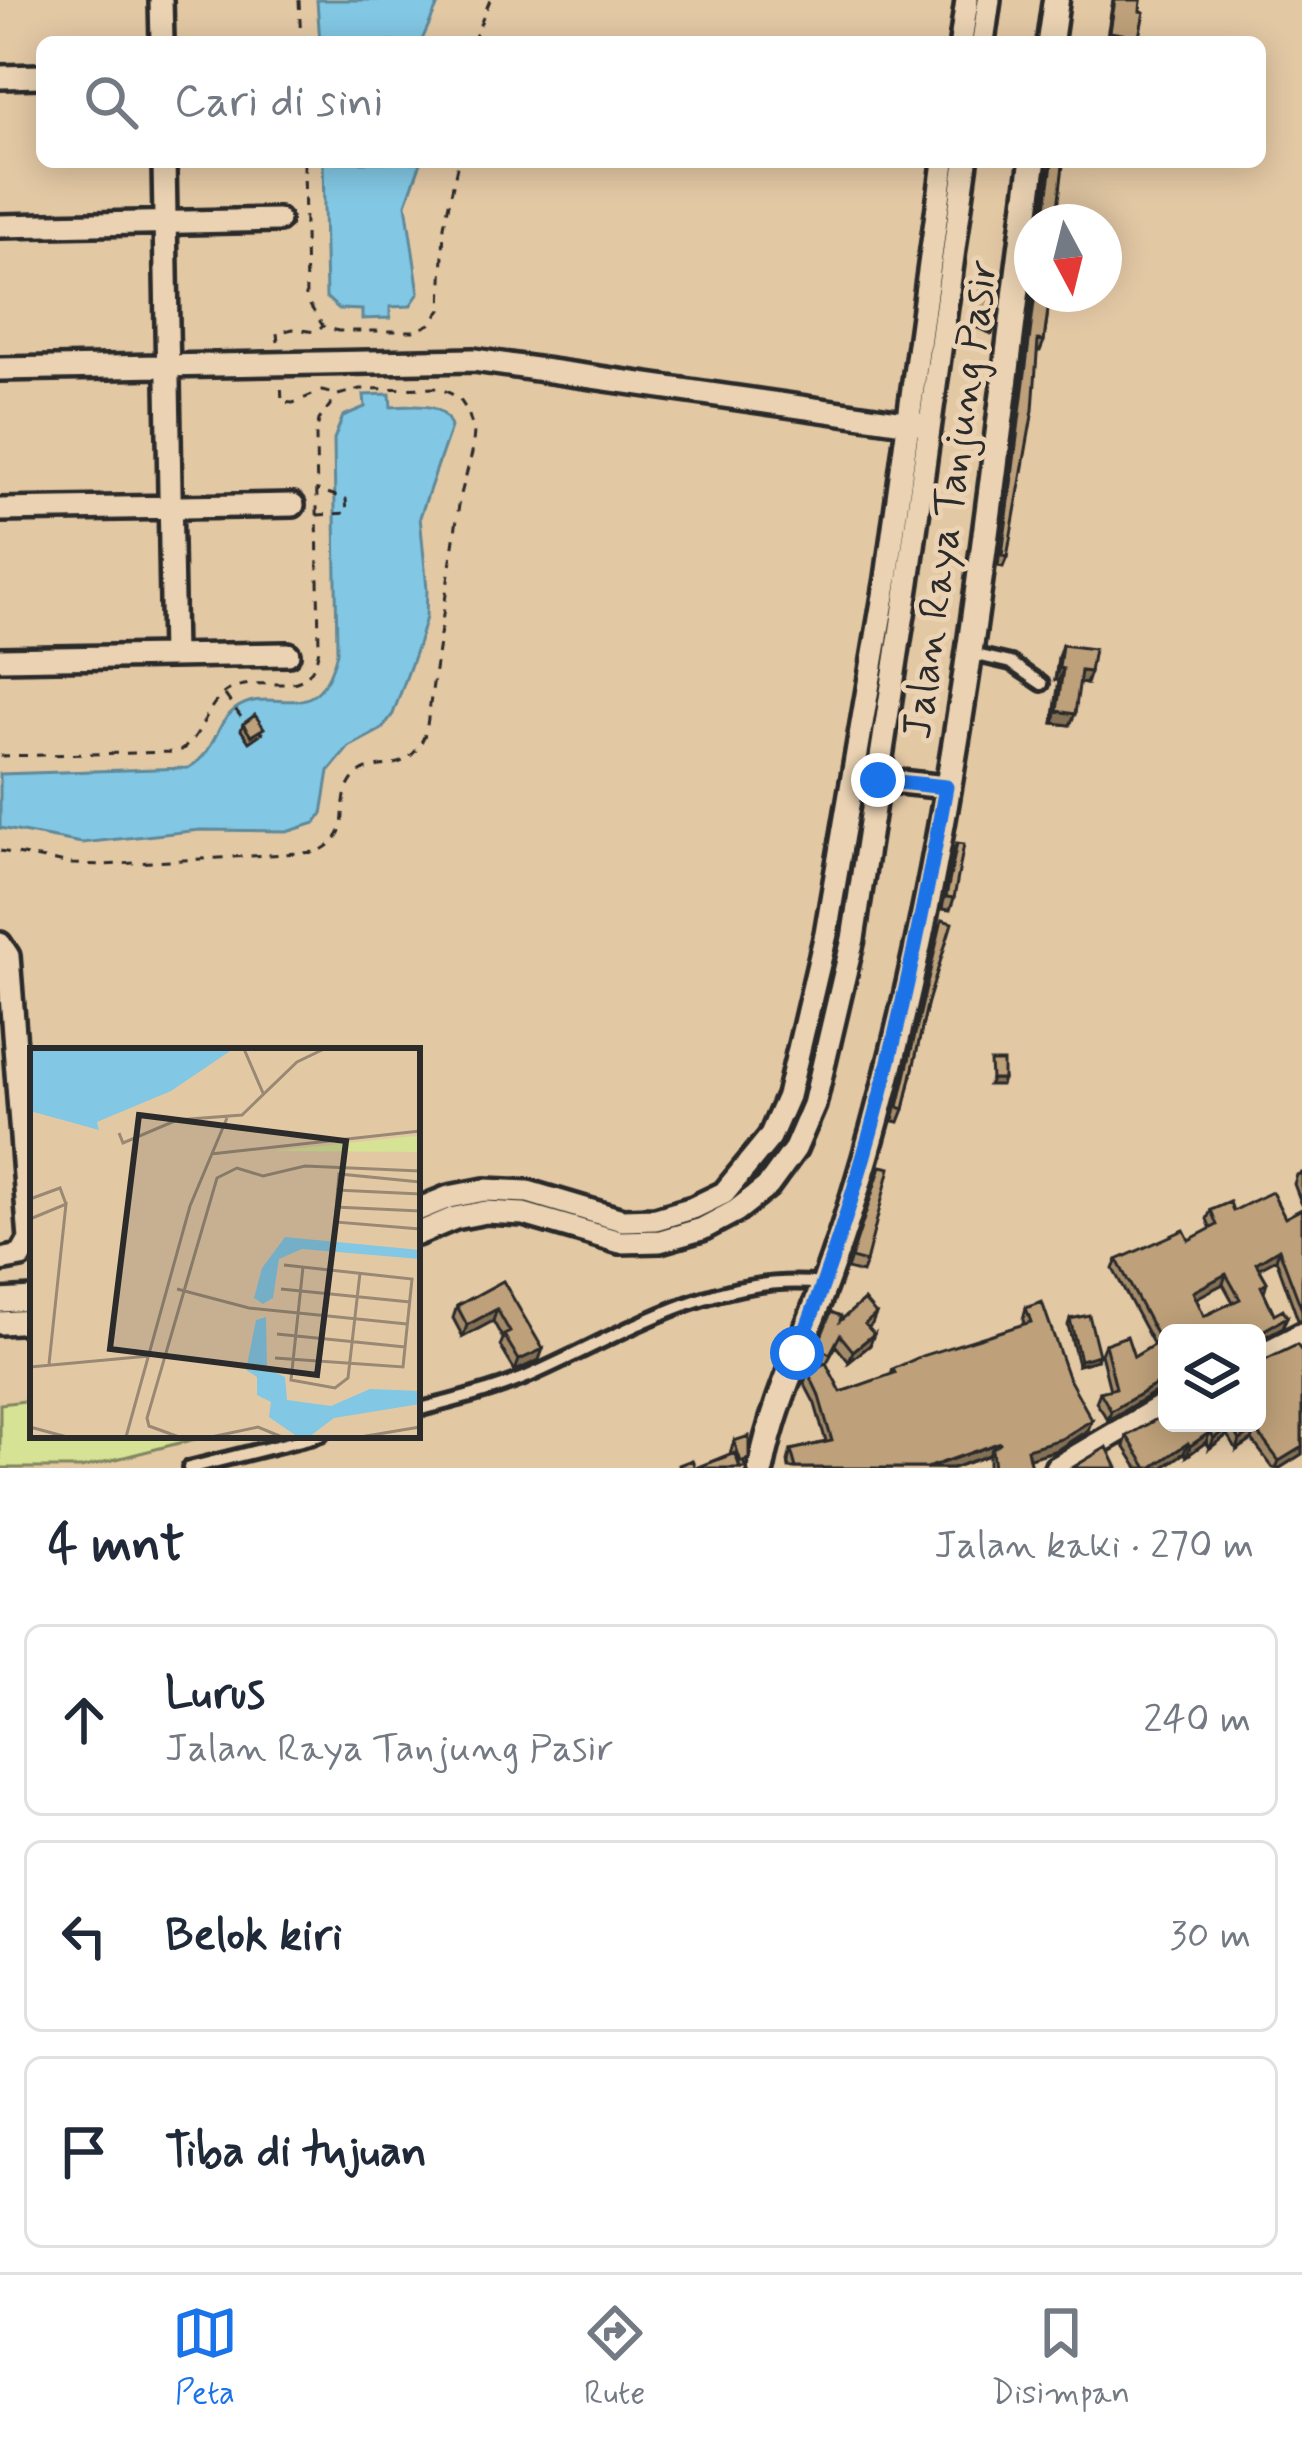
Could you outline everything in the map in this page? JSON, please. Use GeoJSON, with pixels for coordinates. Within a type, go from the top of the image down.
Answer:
{"type":"FeatureCollection","features":[{"type":"Feature","properties":{"kind":"street"},"geometry":{"type":"LineString","coordinates":[[161,0],[162,36]]}},
{"type":"Feature","properties":{"kind":"street"},"geometry":{"type":"LineString","coordinates":[[962,36],[967,0]]}},
{"type":"Feature","properties":{"kind":"street"},"geometry":{"type":"LineString","coordinates":[[984,36],[989,0]]}},
{"type":"Feature","properties":{"kind":"street"},"geometry":{"type":"LineString","coordinates":[[1051,36],[1056,0]]}},
{"type":"Feature","properties":{"kind":"street"},"geometry":{"type":"LineString","coordinates":[[0,77],[36,76]]}},
{"type":"Feature","properties":{"kind":"street"},"geometry":{"type":"LineString","coordinates":[[164,168],[172,656]]}},
{"type":"Feature","properties":{"kind":"street"},"geometry":{"type":"LineString","coordinates":[[420,1233],[486,1212],[524,1214],[620,1242],[660,1241],[701,1229],[736,1211],[768,1186],[796,1149],[814,1105],[853,939],[878,780],[943,168]]}},
{"type":"Feature","properties":{"kind":"street"},"geometry":{"type":"LineString","coordinates":[[420,1209],[484,1190],[528,1192],[622,1220],[656,1219],[724,1193],[770,1137],[788,1096],[826,934],[966,168]]}},
{"type":"Feature","properties":{"kind":"street","name":"Jalan Raya Tanjung Pasir"},"geometry":{"type":"LineString","coordinates":[[761,1468],[774,1413],[825,1285],[904,1008],[969,653],[1032,168]]}},
{"type":"Feature","properties":{"kind":"street"},"geometry":{"type":"LineString","coordinates":[[0,226],[278,220]]}},
{"type":"Feature","properties":{"kind":"street"},"geometry":{"type":"LineString","coordinates":[[0,369],[475,360],[919,424]]}},
{"type":"Feature","properties":{"kind":"street"},"geometry":{"type":"LineString","coordinates":[[0,510],[293,505]]}},
{"type":"Feature","properties":{"kind":"street"},"geometry":{"type":"LineString","coordinates":[[0,659],[288,654]]}},
{"type":"Feature","properties":{"kind":"street"},"geometry":{"type":"LineString","coordinates":[[853,777],[946,787]]}},
{"type":"Feature","properties":{"kind":"street"},"geometry":{"type":"LineString","coordinates":[[0,944],[8,956],[8,1051],[30,1240],[21,1256],[3,1260]]}},
{"type":"Feature","properties":{"kind":"street"},"geometry":{"type":"LineString","coordinates":[[0,1157],[23,1155]]}},
{"type":"Feature","properties":{"kind":"street"},"geometry":{"type":"LineString","coordinates":[[0,1301],[30,1299]]}},
{"type":"Feature","properties":{"kind":"street"},"geometry":{"type":"LineString","coordinates":[[0,1323],[30,1321]]}},
{"type":"Feature","properties":{"kind":"street"},"geometry":{"type":"LineString","coordinates":[[1266,1352],[1302,1334]]}},
{"type":"Feature","properties":{"kind":"street"},"geometry":{"type":"LineString","coordinates":[[1056,1468],[1158,1408]]}},
{"type":"Feature","properties":{"kind":"lane"},"geometry":{"type":"LineString","coordinates":[[969,653],[1011,663],[1042,683]]}},
{"type":"Feature","properties":{"kind":"lane"},"geometry":{"type":"LineString","coordinates":[[420,1409],[520,1380],[672,1308],[789,1280],[825,1285]]}},
{"type":"Feature","properties":{"kind":"lane"},"geometry":{"type":"LineString","coordinates":[[190,1468],[309,1438]]}},
{"type":"Feature","properties":{"kind":"path"},"geometry":{"type":"LineString","coordinates":[[298,0],[301,36]]}},
{"type":"Feature","properties":{"kind":"path"},"geometry":{"type":"LineString","coordinates":[[474,36],[490,0]]}},
{"type":"Feature","properties":{"kind":"path"},"geometry":{"type":"LineString","coordinates":[[304,168],[306,299],[323,326],[338,331],[416,331],[430,324],[441,310],[444,226],[457,168]]}},
{"type":"Feature","properties":{"kind":"path"},"geometry":{"type":"LineString","coordinates":[[0,850],[102,865],[317,852],[331,845],[344,826],[348,787],[355,777],[400,765],[418,752],[426,732],[474,432],[458,397],[439,388],[360,388],[338,395]]}},
{"type":"Feature","properties":{"kind":"path"},"geometry":{"type":"LineString","coordinates":[[314,489],[346,499],[347,513],[315,515]]}},
{"type":"Feature","properties":{"kind":"path"},"geometry":{"type":"LineString","coordinates":[[224,694],[244,721]]}},
{"type":"Feature","properties":{"kind":"green space"},"geometry":{"type":"Polygon","coordinates":[[[30,1400],[30,1438],[199,1438],[81,1468],[0,1468],[0,1404],[30,1400]]]}},
{"type":"Feature","properties":{"kind":"water"},"geometry":{"type":"Polygon","coordinates":[[[317,0],[440,0],[424,36],[320,36],[317,0]]]}},
{"type":"Feature","properties":{"kind":"water"},"geometry":{"type":"Polygon","coordinates":[[[323,168],[419,168],[406,204],[419,293],[410,306],[390,307],[390,318],[362,319],[362,310],[339,309],[326,297],[323,168]]]}},
{"type":"Feature","properties":{"kind":"water"},"geometry":{"type":"Polygon","coordinates":[[[390,394],[391,407],[435,409],[451,427],[420,517],[426,617],[393,714],[382,729],[349,747],[329,771],[322,814],[315,823],[290,831],[200,830],[82,843],[0,828],[0,774],[188,768],[204,755],[234,710],[249,702],[306,699],[318,692],[337,652],[334,439],[343,416],[365,407],[364,395],[390,394]]]}},
{"type":"Feature","properties":{"kind":"building"},"geometry":{"type":"Polygon","coordinates":[[[1115,0],[1141,0],[1139,36],[1110,32],[1115,0]]]}},
{"type":"Feature","properties":{"kind":"building"},"geometry":{"type":"Polygon","coordinates":[[[1051,168],[1063,168],[1058,204],[1046,204],[1051,168]]]}},
{"type":"Feature","properties":{"kind":"building"},"geometry":{"type":"Polygon","coordinates":[[[982,289],[1002,297],[996,323],[972,313],[982,289]]]}},
{"type":"Feature","properties":{"kind":"building"},"geometry":{"type":"Polygon","coordinates":[[[1033,312],[1048,312],[1044,341],[1038,340],[1033,410],[1007,557],[1002,556],[1033,312]]]}},
{"type":"Feature","properties":{"kind":"building"},"geometry":{"type":"Polygon","coordinates":[[[1062,645],[1094,649],[1090,672],[1081,671],[1075,714],[1057,711],[1062,645]]]}},
{"type":"Feature","properties":{"kind":"building"},"geometry":{"type":"Polygon","coordinates":[[[255,715],[264,728],[251,736],[243,724],[255,715]]]}},
{"type":"Feature","properties":{"kind":"building"},"geometry":{"type":"Polygon","coordinates":[[[957,843],[964,844],[954,898],[946,897],[957,843]]]}},
{"type":"Feature","properties":{"kind":"building"},"geometry":{"type":"Polygon","coordinates":[[[942,920],[952,923],[927,1005],[904,1109],[898,1107],[942,920]]]}},
{"type":"Feature","properties":{"kind":"building"},"geometry":{"type":"Polygon","coordinates":[[[990,1062],[1003,1062],[1003,1079],[991,1079],[990,1062]]]}},
{"type":"Feature","properties":{"kind":"building"},"geometry":{"type":"Polygon","coordinates":[[[881,1166],[890,1168],[866,1262],[851,1258],[881,1166]]]}},
{"type":"Feature","properties":{"kind":"building"},"geometry":{"type":"Polygon","coordinates":[[[1272,1192],[1285,1218],[1302,1209],[1302,1310],[1279,1249],[1256,1263],[1267,1282],[1261,1286],[1274,1314],[1283,1309],[1287,1317],[1266,1329],[1266,1324],[1158,1324],[1158,1337],[1117,1260],[1184,1230],[1189,1240],[1217,1225],[1211,1210],[1230,1202],[1233,1211],[1272,1192]],[[1226,1274],[1193,1292],[1204,1316],[1240,1299],[1226,1274]]]}},
{"type":"Feature","properties":{"kind":"building"},"geometry":{"type":"Polygon","coordinates":[[[503,1281],[543,1349],[519,1360],[504,1335],[510,1332],[497,1309],[467,1325],[457,1306],[503,1281]]]}},
{"type":"Feature","properties":{"kind":"building"},"geometry":{"type":"Polygon","coordinates":[[[864,1300],[876,1314],[865,1324],[874,1334],[853,1351],[840,1335],[830,1354],[817,1347],[831,1312],[841,1316],[840,1321],[864,1300]]]}},
{"type":"Feature","properties":{"kind":"building"},"geometry":{"type":"Polygon","coordinates":[[[1042,1302],[1068,1377],[1092,1420],[1061,1439],[1027,1449],[1031,1468],[994,1468],[992,1449],[1001,1442],[927,1468],[796,1468],[791,1450],[832,1441],[808,1372],[826,1363],[841,1392],[895,1373],[893,1369],[922,1356],[1031,1322],[1026,1308],[1042,1302]]]}},
{"type":"Feature","properties":{"kind":"building"},"geometry":{"type":"Polygon","coordinates":[[[1089,1315],[1099,1355],[1080,1360],[1070,1319],[1089,1315]]]}},
{"type":"Feature","properties":{"kind":"building"},"geometry":{"type":"Polygon","coordinates":[[[1127,1336],[1134,1357],[1158,1342],[1158,1383],[1111,1411],[1100,1392],[1116,1388],[1105,1344],[1127,1336]]]}},
{"type":"Feature","properties":{"kind":"building"},"geometry":{"type":"Polygon","coordinates":[[[1297,1345],[1302,1352],[1302,1447],[1279,1461],[1257,1432],[1266,1432],[1266,1360],[1297,1345]]]}},
{"type":"Feature","properties":{"kind":"building"},"geometry":{"type":"Polygon","coordinates":[[[1158,1418],[1158,1432],[1210,1432],[1151,1468],[1127,1436],[1158,1418]]]}},
{"type":"Feature","properties":{"kind":"building"},"geometry":{"type":"Polygon","coordinates":[[[749,1436],[749,1459],[741,1462],[734,1441],[749,1436]]]}},
{"type":"Feature","properties":{"kind":"building"},"geometry":{"type":"Polygon","coordinates":[[[1107,1447],[1117,1468],[1072,1468],[1107,1447]]]}},
{"type":"Feature","properties":{"kind":"building"},"geometry":{"type":"Polygon","coordinates":[[[735,1453],[740,1468],[696,1468],[735,1453]]]}},
{"type":"Feature","properties":{"kind":"route"},"geometry":{"type":"LineString","coordinates":[[797,1353],[825,1285],[871,1136],[911,978],[946,787],[878,780]]}}]}
